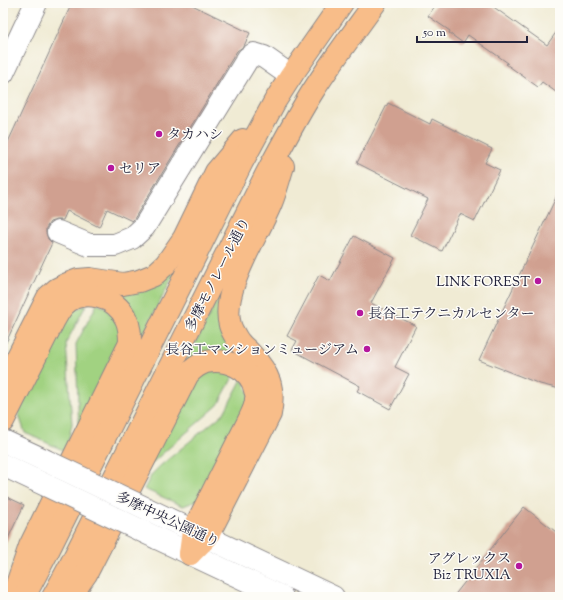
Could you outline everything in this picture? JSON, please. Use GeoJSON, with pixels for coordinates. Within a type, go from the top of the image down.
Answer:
{"type":"FeatureCollection","features":[{"type":"Feature","properties":{"kind":"main road","name":"多摩モノレール通り"},"geometry":{"type":"LineString","coordinates":[[24,597],[242,162],[275,101],[342,3]]}},
{"type":"Feature","properties":{"kind":"main road","name":"多摩モノレール通り"},"geometry":{"type":"LineString","coordinates":[[53,597],[70,566],[266,175],[298,115],[375,3]]}},
{"type":"Feature","properties":{"kind":"main road"},"geometry":{"type":"LineString","coordinates":[[3,386],[48,298],[57,289],[78,280],[90,279],[123,284],[139,281],[154,275],[166,264],[184,238],[216,172],[275,101]]}},
{"type":"Feature","properties":{"kind":"main road"},"geometry":{"type":"LineString","coordinates":[[200,534],[270,414],[272,391],[268,376],[260,364],[240,343],[230,325],[228,306],[234,281],[271,203],[298,115]]}},
{"type":"Feature","properties":{"kind":"main road"},"geometry":{"type":"LineString","coordinates":[[3,421],[54,320],[64,305],[74,298],[89,295],[104,298],[117,306],[126,317],[130,330],[130,343],[30,546],[13,597]]}},
{"type":"Feature","properties":{"kind":"main road"},"geometry":{"type":"LineString","coordinates":[[70,597],[86,574],[188,374],[196,367],[205,363],[212,361],[222,362],[241,368],[249,376],[254,386],[257,398],[255,407],[190,554]]}},
{"type":"Feature","properties":{"kind":"street"},"geometry":{"type":"LineString","coordinates":[[3,73],[36,3]]}},
{"type":"Feature","properties":{"kind":"street"},"geometry":{"type":"LineString","coordinates":[[58,232],[89,245],[115,245],[132,238],[144,227],[248,58],[254,54],[264,57],[291,76]]}},
{"type":"Feature","properties":{"kind":"street","name":"多摩中央公園通り"},"geometry":{"type":"LineString","coordinates":[[3,441],[333,597]]}},
{"type":"Feature","properties":{"kind":"street","name":"多摩中央公園通り"},"geometry":{"type":"LineString","coordinates":[[3,465],[282,597]]}},
{"type":"Feature","properties":{"kind":"green space"},"geometry":{"type":"Polygon","coordinates":[[[183,256],[134,353],[136,342],[104,286],[183,256]]]}},
{"type":"Feature","properties":{"kind":"green space"},"geometry":{"type":"Polygon","coordinates":[[[237,260],[226,292],[254,365],[182,370],[237,260]]]}},
{"type":"Feature","properties":{"kind":"green space"},"geometry":{"type":"Polygon","coordinates":[[[97,304],[105,307],[124,333],[79,433],[76,344],[97,304]]]}},
{"type":"Feature","properties":{"kind":"green space"},"geometry":{"type":"Polygon","coordinates":[[[86,305],[66,343],[72,424],[68,442],[63,450],[25,433],[18,412],[69,312],[86,305]]]}},
{"type":"Feature","properties":{"kind":"green space"},"geometry":{"type":"Polygon","coordinates":[[[209,370],[235,373],[218,405],[146,468],[193,378],[209,370]]]}},
{"type":"Feature","properties":{"kind":"green space"},"geometry":{"type":"Polygon","coordinates":[[[242,379],[250,396],[202,499],[183,506],[144,489],[152,474],[160,466],[224,413],[242,379]]]}},
{"type":"Feature","properties":{"kind":"building"},"geometry":{"type":"Polygon","coordinates":[[[72,3],[188,3],[250,33],[244,46],[237,51],[132,221],[107,209],[99,227],[67,211],[63,220],[50,222],[46,228],[46,233],[48,239],[52,243],[3,349],[3,153],[72,3]]]}},
{"type":"Feature","properties":{"kind":"building"},"geometry":{"type":"Polygon","coordinates":[[[437,3],[488,3],[547,45],[560,27],[560,95],[542,82],[538,87],[506,64],[508,63],[468,35],[463,43],[449,33],[450,31],[428,16],[437,3]]]}},
{"type":"Feature","properties":{"kind":"building"},"geometry":{"type":"Polygon","coordinates":[[[388,103],[430,124],[432,119],[492,149],[485,163],[500,170],[475,221],[460,214],[442,251],[410,235],[428,199],[357,163],[388,103]]]}},
{"type":"Feature","properties":{"kind":"building","name":"LINK FOREST"},"geometry":{"type":"Polygon","coordinates":[[[560,189],[560,389],[540,384],[479,360],[560,189]]]}},
{"type":"Feature","properties":{"kind":"building"},"geometry":{"type":"Polygon","coordinates":[[[354,236],[395,258],[371,303],[416,326],[395,367],[409,374],[390,409],[357,391],[360,386],[292,350],[297,341],[287,336],[319,275],[330,281],[354,236]]]}},
{"type":"Feature","properties":{"kind":"building"},"geometry":{"type":"Polygon","coordinates":[[[3,495],[24,505],[3,549],[3,495]]]}},
{"type":"Feature","properties":{"kind":"building","name":"アグレックス Biz TRUXIA"},"geometry":{"type":"Polygon","coordinates":[[[524,507],[560,535],[560,597],[453,597],[524,507]]]}},
{"type":"Feature","properties":{"kind":"place","name":"タカハシ"},"geometry":{"type":"Point","coordinates":[159,134]}},
{"type":"Feature","properties":{"kind":"place","name":"セリア"},"geometry":{"type":"Point","coordinates":[111,168]}},
{"type":"Feature","properties":{"kind":"place","name":"LINK FOREST"},"geometry":{"type":"Point","coordinates":[538,281]}},
{"type":"Feature","properties":{"kind":"place","name":"長谷工テクニカルセンター"},"geometry":{"type":"Point","coordinates":[360,313]}},
{"type":"Feature","properties":{"kind":"place","name":"長谷工マンションミュージアム"},"geometry":{"type":"Point","coordinates":[367,349]}},
{"type":"Feature","properties":{"kind":"place","name":"アグレックス Biz TRUXIA"},"geometry":{"type":"Point","coordinates":[519,566]}}]}
